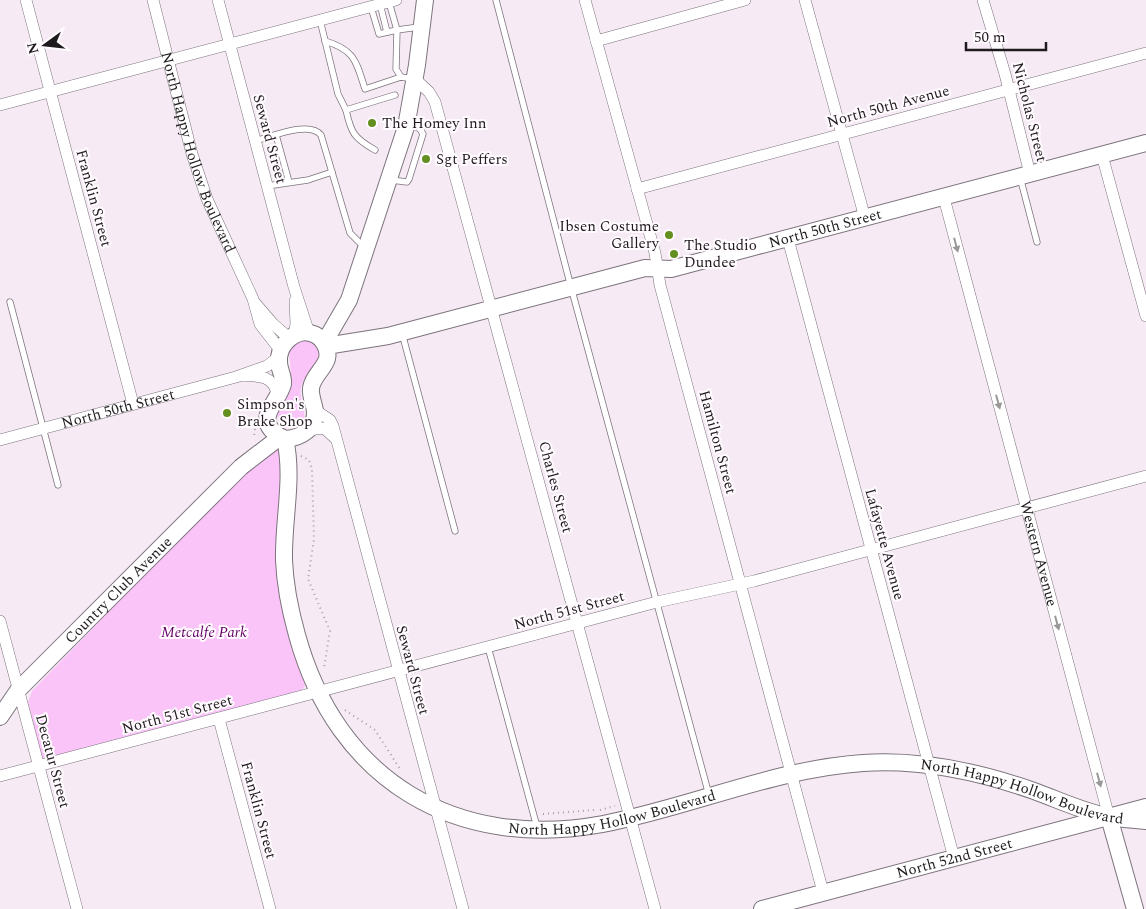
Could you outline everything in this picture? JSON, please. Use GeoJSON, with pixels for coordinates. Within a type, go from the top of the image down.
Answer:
{"type":"FeatureCollection","features":[{"type":"Feature","properties":{"kind":"street","name":"Franklin Street"},"geometry":{"type":"LineString","coordinates":[[26,0],[133,404]]}},
{"type":"Feature","properties":{"kind":"street","name":"North Happy Hollow Boulevard"},"geometry":{"type":"LineString","coordinates":[[152,0],[192,154],[207,199],[253,299],[273,324],[302,342]]}},
{"type":"Feature","properties":{"kind":"street","name":"Seward Street"},"geometry":{"type":"LineString","coordinates":[[218,0],[294,287],[302,342]]}},
{"type":"Feature","properties":{"kind":"street"},"geometry":{"type":"LineString","coordinates":[[315,410],[312,397],[313,382],[326,366],[328,359],[302,342],[321,328],[340,304],[354,281],[407,122],[408,78],[422,26],[425,0]]}},
{"type":"Feature","properties":{"kind":"street","name":"Hamilton Street"},"geometry":{"type":"LineString","coordinates":[[584,0],[637,189],[823,892]]}},
{"type":"Feature","properties":{"kind":"street"},"geometry":{"type":"LineString","coordinates":[[596,41],[745,0]]}},
{"type":"Feature","properties":{"kind":"street"},"geometry":{"type":"LineString","coordinates":[[805,0],[865,218]]}},
{"type":"Feature","properties":{"kind":"street","name":"Nicholas Street"},"geometry":{"type":"LineString","coordinates":[[983,0],[1009,89],[1025,176]]}},
{"type":"Feature","properties":{"kind":"street"},"geometry":{"type":"LineString","coordinates":[[0,105],[384,3]]}},
{"type":"Feature","properties":{"kind":"street","name":"North 50th Avenue"},"geometry":{"type":"LineString","coordinates":[[637,189],[1146,53]]}},
{"type":"Feature","properties":{"kind":"street","name":"Charles Street"},"geometry":{"type":"LineString","coordinates":[[408,78],[429,92],[435,102],[655,909]]}},
{"type":"Feature","properties":{"kind":"street","name":"North 50th Street"},"geometry":{"type":"LineString","coordinates":[[0,440],[236,377],[267,366],[302,342],[332,347],[395,334],[645,268],[671,270],[1146,143]]}},
{"type":"Feature","properties":{"kind":"street"},"geometry":{"type":"LineString","coordinates":[[1102,155],[1146,316]]}},
{"type":"Feature","properties":{"kind":"street","name":"Western Avenue"},"geometry":{"type":"LineString","coordinates":[[944,198],[1135,909]]}},
{"type":"Feature","properties":{"kind":"street","name":"Lafayette Avenue"},"geometry":{"type":"LineString","coordinates":[[788,239],[954,858]]}},
{"type":"Feature","properties":{"kind":"street","name":"North 50th Street"},"geometry":{"type":"LineString","coordinates":[[326,366],[395,334]]}},
{"type":"Feature","properties":{"kind":"street","name":"Country Club Avenue"},"geometry":{"type":"LineString","coordinates":[[240,467],[282,386],[283,378],[302,342]]}},
{"type":"Feature","properties":{"kind":"street","name":"North 50th Street"},"geometry":{"type":"LineString","coordinates":[[236,377],[256,376],[266,378],[274,385],[277,394]]}},
{"type":"Feature","properties":{"kind":"street","name":"North Happy Hollow Boulevard"},"geometry":{"type":"LineString","coordinates":[[315,410],[315,419],[305,433],[297,456],[288,498],[284,560],[287,590],[298,639],[320,692],[342,732],[369,764],[404,793],[436,810],[481,822],[537,829],[584,827],[631,817],[792,774],[827,767],[864,763],[930,766],[997,779],[1109,817],[1146,821]]}},
{"type":"Feature","properties":{"kind":"street","name":"Seward Street"},"geometry":{"type":"LineString","coordinates":[[315,410],[330,420],[463,909]]}},
{"type":"Feature","properties":{"kind":"street"},"geometry":{"type":"LineString","coordinates":[[260,428],[272,430],[282,438],[324,428],[335,438]]}},
{"type":"Feature","properties":{"kind":"street","name":"North Happy Hollow Boulevard"},"geometry":{"type":"LineString","coordinates":[[282,438],[288,498]]}},
{"type":"Feature","properties":{"kind":"street","name":"Country Club Avenue"},"geometry":{"type":"LineString","coordinates":[[0,717],[19,689],[240,467],[282,438]]}},
{"type":"Feature","properties":{"kind":"street","name":"North 51st Street"},"geometry":{"type":"LineString","coordinates":[[0,776],[657,602],[741,584],[871,550],[1146,476]]}},
{"type":"Feature","properties":{"kind":"street","name":"Decatur Street"},"geometry":{"type":"LineString","coordinates":[[0,621],[78,909]]}},
{"type":"Feature","properties":{"kind":"street","name":"Franklin Street"},"geometry":{"type":"LineString","coordinates":[[219,718],[270,909]]}},
{"type":"Feature","properties":{"kind":"street","name":"North 52nd Street"},"geometry":{"type":"LineString","coordinates":[[762,909],[797,904],[823,892],[1146,807]]}},
{"type":"Feature","properties":{"kind":"lane"},"geometry":{"type":"LineString","coordinates":[[496,0],[571,287],[710,796]]}},
{"type":"Feature","properties":{"kind":"lane"},"geometry":{"type":"LineString","coordinates":[[384,3],[379,34],[422,26]]}},
{"type":"Feature","properties":{"kind":"lane"},"geometry":{"type":"LineString","coordinates":[[384,3],[397,30],[396,69],[408,78]]}},
{"type":"Feature","properties":{"kind":"lane"},"geometry":{"type":"LineString","coordinates":[[384,3],[387,32]]}},
{"type":"Feature","properties":{"kind":"lane"},"geometry":{"type":"LineString","coordinates":[[320,20],[338,94],[346,110],[351,132],[361,142],[376,150]]}},
{"type":"Feature","properties":{"kind":"lane"},"geometry":{"type":"LineString","coordinates":[[325,41],[350,50],[357,62],[365,89],[408,78]]}},
{"type":"Feature","properties":{"kind":"lane"},"geometry":{"type":"LineString","coordinates":[[346,110],[395,95]]}},
{"type":"Feature","properties":{"kind":"lane"},"geometry":{"type":"LineString","coordinates":[[255,141],[311,128],[318,130],[350,233],[365,248]]}},
{"type":"Feature","properties":{"kind":"lane"},"geometry":{"type":"LineString","coordinates":[[276,135],[289,182]]}},
{"type":"Feature","properties":{"kind":"lane"},"geometry":{"type":"LineString","coordinates":[[267,186],[308,180],[332,172]]}},
{"type":"Feature","properties":{"kind":"lane"},"geometry":{"type":"LineString","coordinates":[[1025,176],[1037,242]]}},
{"type":"Feature","properties":{"kind":"lane"},"geometry":{"type":"LineString","coordinates":[[10,302],[58,485]]}},
{"type":"Feature","properties":{"kind":"lane"},"geometry":{"type":"LineString","coordinates":[[395,334],[455,531]]}},
{"type":"Feature","properties":{"kind":"lane"},"geometry":{"type":"LineString","coordinates":[[488,647],[537,829]]}},
{"type":"Feature","properties":{"kind":"path"},"geometry":{"type":"LineString","coordinates":[[297,456],[309,460],[312,469],[314,539],[308,579],[330,631],[324,671]]}},
{"type":"Feature","properties":{"kind":"path"},"geometry":{"type":"LineString","coordinates":[[341,707],[375,730],[402,772]]}},
{"type":"Feature","properties":{"kind":"green space"},"geometry":{"type":"Polygon","coordinates":[[[306,340],[317,346],[318,358],[302,384],[301,395],[305,414],[304,420],[302,425],[286,428],[279,423],[277,413],[292,386],[289,351],[298,341],[306,340]]]}},
{"type":"Feature","properties":{"kind":"green space","name":"Metcalfe Park"},"geometry":{"type":"Polygon","coordinates":[[[275,444],[283,448],[278,531],[305,686],[300,692],[42,760],[28,702],[32,691],[265,451],[275,444]]]}},
{"type":"Feature","properties":{"kind":"place","name":"The Homey Inn"},"geometry":{"type":"Point","coordinates":[372,123]}},
{"type":"Feature","properties":{"kind":"place","name":"Sgt Peffers"},"geometry":{"type":"Point","coordinates":[426,159]}},
{"type":"Feature","properties":{"kind":"place","name":"Ibsen Costume Gallery"},"geometry":{"type":"Point","coordinates":[669,235]}},
{"type":"Feature","properties":{"kind":"place","name":"The Studio Dundee"},"geometry":{"type":"Point","coordinates":[674,254]}},
{"type":"Feature","properties":{"kind":"place","name":"Simpson's Brake Shop"},"geometry":{"type":"Point","coordinates":[227,413]}}]}
